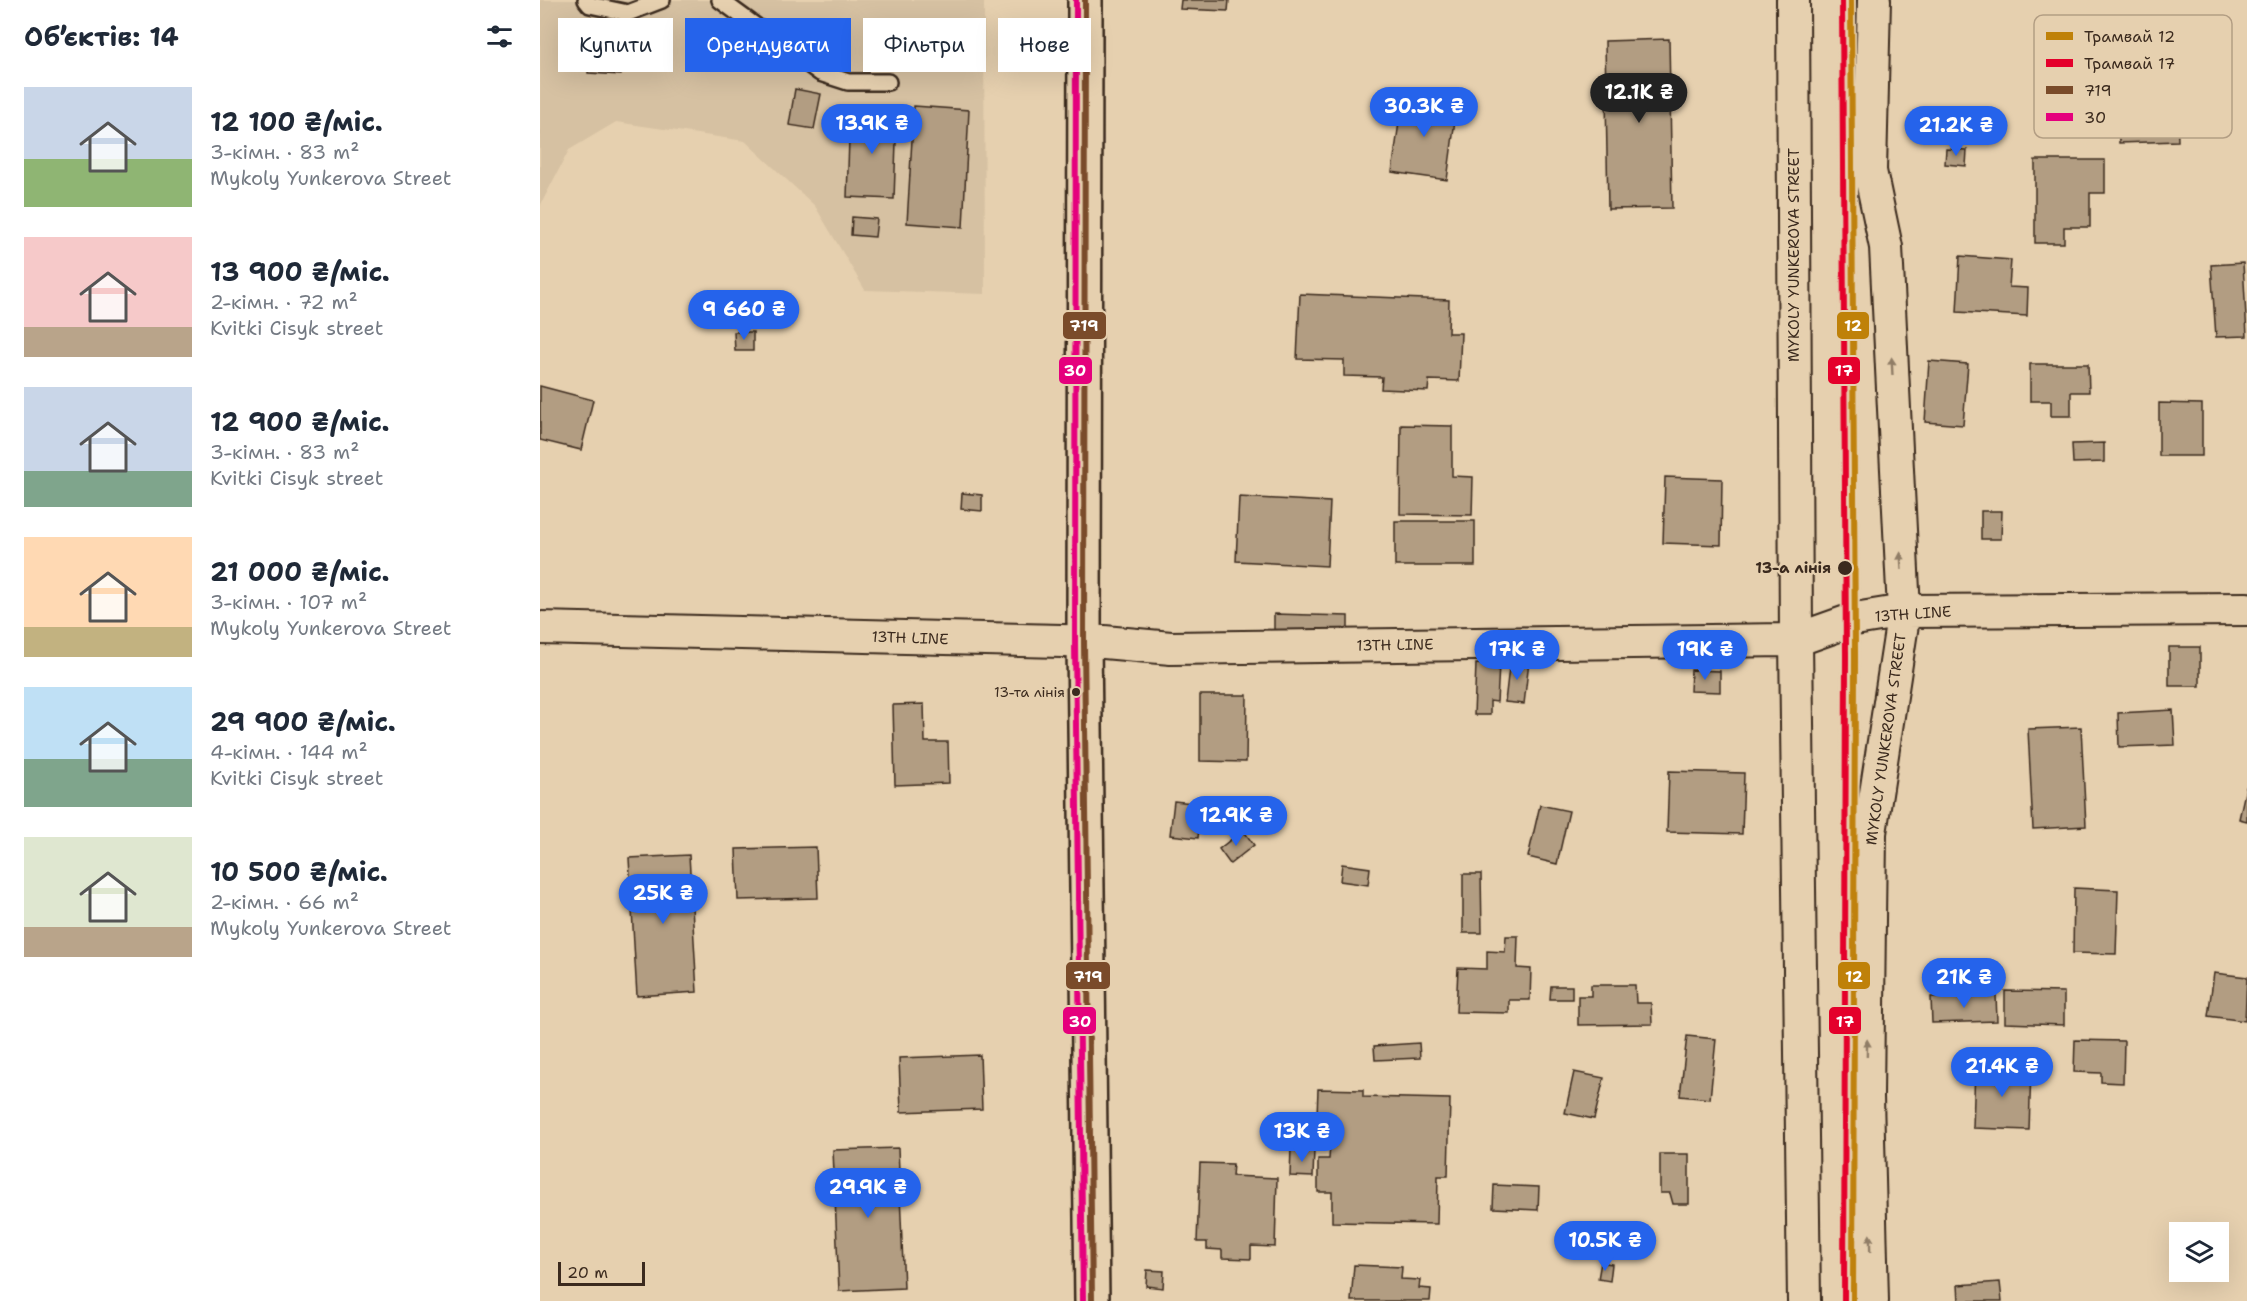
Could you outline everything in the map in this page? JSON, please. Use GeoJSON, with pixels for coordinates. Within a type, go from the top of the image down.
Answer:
{"type":"FeatureCollection","features":[{"type":"Feature","properties":{"kind":"street"},"geometry":{"type":"LineString","coordinates":[[1085,0],[1084,644],[1092,1301]]}},
{"type":"Feature","properties":{"kind":"street","name":"MYKOLY YUNKEROVA STREET"},"geometry":{"type":"LineString","coordinates":[[1793,0],[1796,640],[1804,1301]]}},
{"type":"Feature","properties":{"kind":"street","name":"MYKOLY YUNKEROVA STREET"},"geometry":{"type":"LineString","coordinates":[[1872,1301],[1867,1098],[1870,833],[1904,611],[1886,247],[1870,171],[1874,0]]}},
{"type":"Feature","properties":{"kind":"street","name":"13TH LINE"},"geometry":{"type":"LineString","coordinates":[[540,628],[1084,644],[1104,642],[1171,648],[1796,640],[1855,619],[1904,611],[2247,609]]}},
{"type":"Feature","properties":{"kind":"lane"},"geometry":{"type":"LineString","coordinates":[[586,0],[590,5],[628,13],[662,0]]}},
{"type":"Feature","properties":{"kind":"lane"},"geometry":{"type":"LineString","coordinates":[[720,0],[820,73],[848,82],[888,82]]}},
{"type":"Feature","properties":{"kind":"shaded area"},"geometry":{"type":"Polygon","coordinates":[[[540,0],[984,0],[984,18],[863,18],[863,72],[984,72],[985,294],[865,290],[815,206],[745,141],[616,122],[569,150],[540,206],[540,0]]]}},
{"type":"Feature","properties":{"kind":"building"},"geometry":{"type":"Polygon","coordinates":[[[1181,0],[1229,0],[1228,11],[1180,9],[1181,0]]]}},
{"type":"Feature","properties":{"kind":"building"},"geometry":{"type":"Polygon","coordinates":[[[1669,39],[1672,208],[1608,209],[1605,41],[1669,39]]]}},
{"type":"Feature","properties":{"kind":"building"},"geometry":{"type":"Polygon","coordinates":[[[588,72],[621,72],[621,75],[588,72]]]}},
{"type":"Feature","properties":{"kind":"building"},"geometry":{"type":"Polygon","coordinates":[[[795,89],[821,94],[814,129],[789,125],[795,89]]]}},
{"type":"Feature","properties":{"kind":"building"},"geometry":{"type":"Polygon","coordinates":[[[1403,94],[1451,101],[1449,119],[1455,120],[1447,180],[1392,172],[1403,94]]]}},
{"type":"Feature","properties":{"kind":"building"},"geometry":{"type":"Polygon","coordinates":[[[914,106],[969,110],[963,227],[907,223],[914,106]]]}},
{"type":"Feature","properties":{"kind":"building"},"geometry":{"type":"Polygon","coordinates":[[[850,111],[897,113],[894,199],[847,197],[850,111]]]}},
{"type":"Feature","properties":{"kind":"building"},"geometry":{"type":"Polygon","coordinates":[[[2119,138],[2178,138],[2178,141],[2119,143],[2119,138]]]}},
{"type":"Feature","properties":{"kind":"building"},"geometry":{"type":"Polygon","coordinates":[[[1946,149],[1967,150],[1966,166],[1945,164],[1946,149]]]}},
{"type":"Feature","properties":{"kind":"building"},"geometry":{"type":"Polygon","coordinates":[[[2035,160],[2105,160],[2105,193],[2090,193],[2090,227],[2064,227],[2064,243],[2035,243],[2035,160]]]}},
{"type":"Feature","properties":{"kind":"building"},"geometry":{"type":"Polygon","coordinates":[[[852,217],[877,219],[875,237],[851,235],[852,217]]]}},
{"type":"Feature","properties":{"kind":"building"},"geometry":{"type":"Polygon","coordinates":[[[1960,256],[2011,260],[2009,287],[2028,288],[2027,316],[1957,312],[1960,256]]]}},
{"type":"Feature","properties":{"kind":"building"},"geometry":{"type":"Polygon","coordinates":[[[2243,263],[2247,336],[2216,337],[2211,265],[2243,263]]]}},
{"type":"Feature","properties":{"kind":"building"},"geometry":{"type":"Polygon","coordinates":[[[1300,294],[1449,300],[1448,333],[1461,333],[1459,381],[1429,380],[1428,391],[1381,389],[1382,377],[1344,376],[1344,360],[1297,359],[1300,294]]]}},
{"type":"Feature","properties":{"kind":"building"},"geometry":{"type":"Polygon","coordinates":[[[734,332],[753,332],[753,351],[735,351],[734,332]]]}},
{"type":"Feature","properties":{"kind":"building"},"geometry":{"type":"Polygon","coordinates":[[[1929,361],[1968,364],[1963,425],[1925,422],[1929,361]]]}},
{"type":"Feature","properties":{"kind":"building"},"geometry":{"type":"Polygon","coordinates":[[[2030,364],[2088,364],[2089,392],[2071,392],[2071,416],[2051,416],[2051,401],[2030,401],[2030,364]]]}},
{"type":"Feature","properties":{"kind":"building"},"geometry":{"type":"Polygon","coordinates":[[[540,386],[593,400],[581,450],[540,440],[540,386]]]}},
{"type":"Feature","properties":{"kind":"building"},"geometry":{"type":"Polygon","coordinates":[[[2159,403],[2202,404],[2202,456],[2159,456],[2159,403]]]}},
{"type":"Feature","properties":{"kind":"building"},"geometry":{"type":"Polygon","coordinates":[[[1401,425],[1452,426],[1452,476],[1473,477],[1472,515],[1400,514],[1401,425]]]}},
{"type":"Feature","properties":{"kind":"building"},"geometry":{"type":"Polygon","coordinates":[[[2104,443],[2104,462],[2073,463],[2072,444],[2104,443]]]}},
{"type":"Feature","properties":{"kind":"building"},"geometry":{"type":"Polygon","coordinates":[[[1665,477],[1722,479],[1721,545],[1663,543],[1665,477]]]}},
{"type":"Feature","properties":{"kind":"building"},"geometry":{"type":"Polygon","coordinates":[[[962,493],[982,495],[982,511],[961,509],[962,493]]]}},
{"type":"Feature","properties":{"kind":"building"},"geometry":{"type":"Polygon","coordinates":[[[1239,497],[1330,502],[1327,566],[1236,561],[1239,497]]]}},
{"type":"Feature","properties":{"kind":"building"},"geometry":{"type":"Polygon","coordinates":[[[1981,511],[2002,511],[2001,539],[1981,539],[1981,511]]]}},
{"type":"Feature","properties":{"kind":"building"},"geometry":{"type":"Polygon","coordinates":[[[1395,521],[1475,521],[1475,566],[1395,566],[1395,521]]]}},
{"type":"Feature","properties":{"kind":"building"},"geometry":{"type":"Polygon","coordinates":[[[1274,614],[1348,616],[1348,632],[1274,630],[1274,614]]]}},
{"type":"Feature","properties":{"kind":"building"},"geometry":{"type":"Polygon","coordinates":[[[2169,647],[2200,647],[2200,686],[2169,686],[2169,647]]]}},
{"type":"Feature","properties":{"kind":"building"},"geometry":{"type":"Polygon","coordinates":[[[1510,659],[1529,661],[1524,704],[1505,702],[1510,659]]]}},
{"type":"Feature","properties":{"kind":"building"},"geometry":{"type":"Polygon","coordinates":[[[1476,664],[1499,665],[1497,702],[1490,701],[1490,715],[1474,715],[1476,664]]]}},
{"type":"Feature","properties":{"kind":"building"},"geometry":{"type":"Polygon","coordinates":[[[1691,670],[1720,671],[1720,692],[1690,691],[1691,670]]]}},
{"type":"Feature","properties":{"kind":"building"},"geometry":{"type":"Polygon","coordinates":[[[1200,695],[1247,695],[1246,762],[1200,761],[1200,695]]]}},
{"type":"Feature","properties":{"kind":"building"},"geometry":{"type":"Polygon","coordinates":[[[924,704],[925,742],[948,742],[949,783],[895,785],[893,705],[924,704]]]}},
{"type":"Feature","properties":{"kind":"building"},"geometry":{"type":"Polygon","coordinates":[[[2173,710],[2175,745],[2119,747],[2118,713],[2173,710]]]}},
{"type":"Feature","properties":{"kind":"building"},"geometry":{"type":"Polygon","coordinates":[[[2081,727],[2086,826],[2033,829],[2028,729],[2081,727]]]}},
{"type":"Feature","properties":{"kind":"building"},"geometry":{"type":"Polygon","coordinates":[[[1669,771],[1744,773],[1742,834],[1667,832],[1669,771]]]}},
{"type":"Feature","properties":{"kind":"building"},"geometry":{"type":"Polygon","coordinates":[[[2247,787],[2247,821],[2239,819],[2247,787]]]}},
{"type":"Feature","properties":{"kind":"building"},"geometry":{"type":"Polygon","coordinates":[[[1174,801],[1201,804],[1198,838],[1170,835],[1174,801]]]}},
{"type":"Feature","properties":{"kind":"building"},"geometry":{"type":"Polygon","coordinates":[[[1540,805],[1569,811],[1557,864],[1528,857],[1540,805]]]}},
{"type":"Feature","properties":{"kind":"building"},"geometry":{"type":"Polygon","coordinates":[[[1243,830],[1254,845],[1230,864],[1219,849],[1243,830]]]}},
{"type":"Feature","properties":{"kind":"building"},"geometry":{"type":"Polygon","coordinates":[[[816,847],[818,898],[738,900],[736,849],[816,847]]]}},
{"type":"Feature","properties":{"kind":"building"},"geometry":{"type":"Polygon","coordinates":[[[689,855],[697,992],[637,996],[629,858],[689,855]]]}},
{"type":"Feature","properties":{"kind":"building"},"geometry":{"type":"Polygon","coordinates":[[[1342,864],[1370,868],[1368,885],[1340,881],[1342,864]]]}},
{"type":"Feature","properties":{"kind":"building"},"geometry":{"type":"Polygon","coordinates":[[[1463,874],[1481,874],[1482,933],[1463,933],[1463,874]]]}},
{"type":"Feature","properties":{"kind":"building"},"geometry":{"type":"Polygon","coordinates":[[[2074,888],[2118,890],[2116,954],[2073,953],[2074,888]]]}},
{"type":"Feature","properties":{"kind":"building"},"geometry":{"type":"Polygon","coordinates":[[[1506,936],[1518,936],[1517,968],[1531,969],[1530,1000],[1509,1000],[1509,1013],[1456,1012],[1458,968],[1487,969],[1487,951],[1505,952],[1506,936]]]}},
{"type":"Feature","properties":{"kind":"building"},"geometry":{"type":"Polygon","coordinates":[[[2214,973],[2247,977],[2245,1021],[2208,1016],[2214,973]]]}},
{"type":"Feature","properties":{"kind":"building"},"geometry":{"type":"Polygon","coordinates":[[[1591,985],[1635,985],[1636,1003],[1651,1003],[1652,1024],[1578,1025],[1578,996],[1591,996],[1591,985]]]}},
{"type":"Feature","properties":{"kind":"building"},"geometry":{"type":"Polygon","coordinates":[[[1551,986],[1572,986],[1572,999],[1550,999],[1551,986]]]}},
{"type":"Feature","properties":{"kind":"building"},"geometry":{"type":"Polygon","coordinates":[[[2005,991],[2064,992],[2064,1025],[2005,1023],[2005,991]]]}},
{"type":"Feature","properties":{"kind":"building"},"geometry":{"type":"Polygon","coordinates":[[[1996,995],[1997,1021],[1932,1023],[1931,997],[1996,995]]]}},
{"type":"Feature","properties":{"kind":"building"},"geometry":{"type":"Polygon","coordinates":[[[1687,1036],[1716,1039],[1710,1099],[1680,1096],[1687,1036]]]}},
{"type":"Feature","properties":{"kind":"building"},"geometry":{"type":"Polygon","coordinates":[[[2075,1040],[2124,1041],[2123,1083],[2101,1082],[2101,1073],[2074,1072],[2075,1040]]]}},
{"type":"Feature","properties":{"kind":"building"},"geometry":{"type":"Polygon","coordinates":[[[1419,1043],[1420,1058],[1375,1060],[1374,1046],[1419,1043]]]}},
{"type":"Feature","properties":{"kind":"building"},"geometry":{"type":"Polygon","coordinates":[[[980,1055],[982,1109],[901,1112],[899,1058],[980,1055]]]}},
{"type":"Feature","properties":{"kind":"building"},"geometry":{"type":"Polygon","coordinates":[[[1975,1067],[2031,1069],[2029,1130],[1973,1128],[1975,1067]]]}},
{"type":"Feature","properties":{"kind":"building"},"geometry":{"type":"Polygon","coordinates":[[[1574,1072],[1604,1078],[1594,1119],[1565,1113],[1574,1072]]]}},
{"type":"Feature","properties":{"kind":"building"},"geometry":{"type":"Polygon","coordinates":[[[1318,1089],[1363,1090],[1363,1097],[1450,1099],[1448,1176],[1438,1176],[1437,1224],[1332,1222],[1332,1192],[1318,1192],[1318,1159],[1329,1159],[1330,1144],[1316,1143],[1318,1089]]]}},
{"type":"Feature","properties":{"kind":"building"},"geometry":{"type":"Polygon","coordinates":[[[898,1148],[904,1288],[839,1291],[833,1150],[898,1148]]]}},
{"type":"Feature","properties":{"kind":"building"},"geometry":{"type":"Polygon","coordinates":[[[1291,1148],[1314,1149],[1313,1177],[1290,1176],[1291,1148]]]}},
{"type":"Feature","properties":{"kind":"building"},"geometry":{"type":"Polygon","coordinates":[[[1660,1154],[1689,1154],[1689,1204],[1673,1204],[1670,1193],[1660,1193],[1660,1154]]]}},
{"type":"Feature","properties":{"kind":"building"},"geometry":{"type":"Polygon","coordinates":[[[1200,1163],[1233,1164],[1232,1176],[1277,1178],[1275,1247],[1251,1246],[1251,1259],[1222,1258],[1222,1250],[1207,1249],[1207,1242],[1197,1242],[1200,1163]]]}},
{"type":"Feature","properties":{"kind":"building"},"geometry":{"type":"Polygon","coordinates":[[[1494,1185],[1539,1187],[1538,1210],[1493,1208],[1494,1185]]]}},
{"type":"Feature","properties":{"kind":"building"},"geometry":{"type":"Polygon","coordinates":[[[1601,1262],[1612,1264],[1610,1281],[1598,1279],[1601,1262]]]}},
{"type":"Feature","properties":{"kind":"building"},"geometry":{"type":"Polygon","coordinates":[[[1354,1265],[1402,1267],[1401,1279],[1420,1280],[1419,1288],[1431,1289],[1430,1301],[1351,1301],[1354,1265]]]}},
{"type":"Feature","properties":{"kind":"building"},"geometry":{"type":"Polygon","coordinates":[[[1147,1270],[1164,1271],[1163,1288],[1146,1286],[1147,1270]]]}},
{"type":"Feature","properties":{"kind":"building"},"geometry":{"type":"Polygon","coordinates":[[[2000,1282],[2002,1301],[1959,1301],[1958,1285],[2000,1282]]]}},
{"type":"Feature","properties":{"kind":"tram line","name":"17"},"geometry":{"type":"LineString","coordinates":[[1842,0],[1846,655],[1844,1301]]}},
{"type":"Feature","properties":{"kind":"tram line","name":"12"},"geometry":{"type":"LineString","coordinates":[[1851,0],[1855,655],[1853,1301]]}},
{"type":"Feature","properties":{"kind":"transit line","name":"30"},"geometry":{"type":"LineString","coordinates":[[1076,0],[1075,643],[1083,1301]]}},
{"type":"Feature","properties":{"kind":"transit line","name":"719"},"geometry":{"type":"LineString","coordinates":[[1085,0],[1084,643],[1092,1301]]}},
{"type":"Feature","properties":{"kind":"place","name":"13-а лінія"},"geometry":{"type":"Point","coordinates":[1845,568]}},
{"type":"Feature","properties":{"kind":"place","name":"13-та лінія"},"geometry":{"type":"Point","coordinates":[1076,692]}}]}
